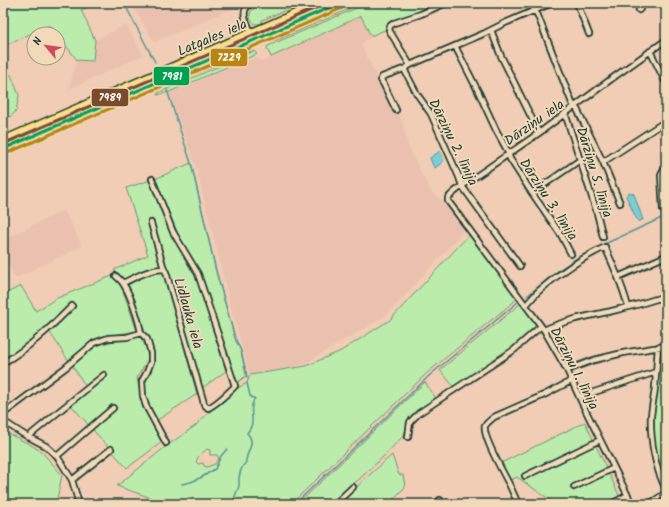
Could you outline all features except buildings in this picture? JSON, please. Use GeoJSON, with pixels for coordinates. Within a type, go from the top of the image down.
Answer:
{"type":"FeatureCollection","features":[{"type":"Feature","properties":{"kind":"highway","name":"Latgales iela"},"geometry":{"type":"LineString","coordinates":[[3,149],[253,37],[321,3]]}},
{"type":"Feature","properties":{"kind":"highway","name":"Latgales iela"},"geometry":{"type":"LineString","coordinates":[[3,141],[253,37],[340,3]]}},
{"type":"Feature","properties":{"kind":"street"},"geometry":{"type":"LineString","coordinates":[[252,3],[246,7],[244,14],[253,37]]}},
{"type":"Feature","properties":{"kind":"street","name":"Dārziņu 2. līnija"},"geometry":{"type":"LineString","coordinates":[[446,3],[421,14],[394,23],[390,26],[389,30],[408,66],[405,71],[406,74],[417,94],[431,114],[462,186],[520,266]]}},
{"type":"Feature","properties":{"kind":"street"},"geometry":{"type":"LineString","coordinates":[[531,3],[572,103],[577,109],[603,162],[620,203]]}},
{"type":"Feature","properties":{"kind":"street"},"geometry":{"type":"LineString","coordinates":[[396,110],[380,80],[382,78],[552,3]]}},
{"type":"Feature","properties":{"kind":"street"},"geometry":{"type":"LineString","coordinates":[[577,3],[589,34]]}},
{"type":"Feature","properties":{"kind":"street"},"geometry":{"type":"LineString","coordinates":[[640,10],[646,3]]}},
{"type":"Feature","properties":{"kind":"street"},"geometry":{"type":"LineString","coordinates":[[491,30],[501,56],[539,133]]}},
{"type":"Feature","properties":{"kind":"street","name":"Dārziņu iela"},"geometry":{"type":"LineString","coordinates":[[471,231],[448,201],[448,198],[462,186],[539,133],[666,40]]}},
{"type":"Feature","properties":{"kind":"street","name":"Dārziņu 3. līnija"},"geometry":{"type":"LineString","coordinates":[[455,46],[510,159],[561,235],[571,254]]}},
{"type":"Feature","properties":{"kind":"street"},"geometry":{"type":"LineString","coordinates":[[650,51],[666,83]]}},
{"type":"Feature","properties":{"kind":"street","name":"Dārziņu 5. līnija"},"geometry":{"type":"LineString","coordinates":[[565,113],[603,237]]}},
{"type":"Feature","properties":{"kind":"street"},"geometry":{"type":"LineString","coordinates":[[603,162],[665,123]]}},
{"type":"Feature","properties":{"kind":"street"},"geometry":{"type":"LineString","coordinates":[[532,193],[580,160]]}},
{"type":"Feature","properties":{"kind":"street"},"geometry":{"type":"LineString","coordinates":[[663,210],[661,175],[666,169]]}},
{"type":"Feature","properties":{"kind":"street","name":"Lidlauka iela"},"geometry":{"type":"LineString","coordinates":[[151,223],[204,404],[208,408],[235,386],[198,274],[173,232],[152,179]]}},
{"type":"Feature","properties":{"kind":"street","name":"Dārziņu 1. līnija"},"geometry":{"type":"LineString","coordinates":[[471,231],[543,328],[568,370],[579,397],[632,504]]}},
{"type":"Feature","properties":{"kind":"street"},"geometry":{"type":"LineString","coordinates":[[526,305],[540,290],[568,268],[605,247],[624,292],[628,307]]}},
{"type":"Feature","properties":{"kind":"street"},"geometry":{"type":"LineString","coordinates":[[618,277],[666,256]]}},
{"type":"Feature","properties":{"kind":"street"},"geometry":{"type":"LineString","coordinates":[[123,283],[144,273],[164,269]]}},
{"type":"Feature","properties":{"kind":"street"},"geometry":{"type":"LineString","coordinates":[[116,276],[128,291],[141,333],[147,340],[151,353],[151,362],[142,381],[142,396],[166,443]]}},
{"type":"Feature","properties":{"kind":"street"},"geometry":{"type":"LineString","coordinates":[[408,437],[410,422],[419,413],[514,350],[543,328],[666,296]]}},
{"type":"Feature","properties":{"kind":"street"},"geometry":{"type":"LineString","coordinates":[[3,363],[11,359],[43,334],[72,306]]}},
{"type":"Feature","properties":{"kind":"street"},"geometry":{"type":"LineString","coordinates":[[3,414],[65,368],[94,343],[108,338],[127,337],[141,333]]}},
{"type":"Feature","properties":{"kind":"street"},"geometry":{"type":"LineString","coordinates":[[568,370],[594,360],[623,353],[666,346]]}},
{"type":"Feature","properties":{"kind":"street"},"geometry":{"type":"LineString","coordinates":[[658,347],[651,417],[652,443],[662,482],[666,489]]}},
{"type":"Feature","properties":{"kind":"street"},"geometry":{"type":"LineString","coordinates":[[579,397],[656,372]]}},
{"type":"Feature","properties":{"kind":"street"},"geometry":{"type":"LineString","coordinates":[[28,437],[104,375]]}},
{"type":"Feature","properties":{"kind":"street"},"geometry":{"type":"LineString","coordinates":[[518,504],[498,463],[485,432],[485,426],[494,417],[572,381]]}},
{"type":"Feature","properties":{"kind":"street"},"geometry":{"type":"LineString","coordinates":[[57,456],[113,408]]}},
{"type":"Feature","properties":{"kind":"street"},"geometry":{"type":"LineString","coordinates":[[3,421],[28,437],[46,446],[57,456],[72,480],[79,504]]}},
{"type":"Feature","properties":{"kind":"street"},"geometry":{"type":"LineString","coordinates":[[525,476],[600,440]]}},
{"type":"Feature","properties":{"kind":"street"},"geometry":{"type":"LineString","coordinates":[[72,480],[110,450]]}},
{"type":"Feature","properties":{"kind":"street"},"geometry":{"type":"LineString","coordinates":[[574,487],[614,468]]}},
{"type":"Feature","properties":{"kind":"street"},"geometry":{"type":"LineString","coordinates":[[335,504],[353,487]]}},
{"type":"Feature","properties":{"kind":"street"},"geometry":{"type":"LineString","coordinates":[[648,504],[666,493]]}},
{"type":"Feature","properties":{"kind":"street"},"geometry":{"type":"LineString","coordinates":[[611,504],[628,495]]}},
{"type":"Feature","properties":{"kind":"shaded area"},"geometry":{"type":"Polygon","coordinates":[[[131,3],[246,3],[154,42],[131,3]]]}},
{"type":"Feature","properties":{"kind":"shaded area"},"geometry":{"type":"Polygon","coordinates":[[[361,16],[371,36],[361,44],[378,80],[402,121],[409,148],[420,171],[432,193],[446,204],[462,223],[461,234],[387,315],[304,364],[275,373],[250,375],[233,315],[196,167],[169,92],[255,58],[264,61],[361,16]]]}},
{"type":"Feature","properties":{"kind":"shaded area"},"geometry":{"type":"Polygon","coordinates":[[[126,25],[143,55],[69,89],[77,60],[92,61],[95,40],[126,25]]]}},
{"type":"Feature","properties":{"kind":"shaded area"},"geometry":{"type":"Polygon","coordinates":[[[64,210],[82,246],[16,278],[3,255],[3,240],[64,210]]]}},
{"type":"Feature","properties":{"kind":"green space"},"geometry":{"type":"Polygon","coordinates":[[[3,3],[97,3],[81,10],[95,40],[93,61],[77,60],[66,46],[66,26],[26,26],[26,36],[3,46],[3,3]]]}},
{"type":"Feature","properties":{"kind":"green space"},"geometry":{"type":"Polygon","coordinates":[[[264,3],[299,3],[298,5],[262,20],[262,23],[256,24],[252,22],[250,17],[251,11],[264,3]]]}},
{"type":"Feature","properties":{"kind":"green space"},"geometry":{"type":"Polygon","coordinates":[[[368,3],[444,3],[371,36],[361,16],[271,57],[267,48],[268,46],[368,3]]]}},
{"type":"Feature","properties":{"kind":"green space"},"geometry":{"type":"Polygon","coordinates":[[[349,4],[349,9],[275,41],[272,39],[323,17],[349,4]]]}},
{"type":"Feature","properties":{"kind":"green space"},"geometry":{"type":"Polygon","coordinates":[[[246,50],[251,51],[160,89],[161,87],[246,50]]]}},
{"type":"Feature","properties":{"kind":"green space"},"geometry":{"type":"Polygon","coordinates":[[[254,51],[257,54],[169,92],[157,95],[158,93],[254,51]]]}},
{"type":"Feature","properties":{"kind":"green space"},"geometry":{"type":"Polygon","coordinates":[[[3,70],[11,75],[19,95],[16,111],[11,116],[3,119],[3,70]]]}},
{"type":"Feature","properties":{"kind":"green space"},"geometry":{"type":"Polygon","coordinates":[[[191,163],[216,271],[247,375],[235,383],[215,318],[196,268],[181,241],[155,179],[191,163]]]}},
{"type":"Feature","properties":{"kind":"green space"},"geometry":{"type":"Polygon","coordinates":[[[151,180],[170,230],[197,278],[226,371],[202,388],[152,219],[148,220],[161,266],[143,271],[124,280],[114,270],[148,255],[126,188],[151,180]]]}},
{"type":"Feature","properties":{"kind":"green space"},"geometry":{"type":"Polygon","coordinates":[[[469,235],[517,299],[427,373],[291,504],[170,504],[117,486],[164,448],[195,426],[232,391],[247,383],[250,375],[306,366],[341,351],[390,320],[469,235]],[[207,449],[199,456],[196,462],[198,464],[203,463],[204,466],[207,467],[215,464],[219,458],[217,455],[210,455],[210,450],[207,449]]]}},
{"type":"Feature","properties":{"kind":"green space"},"geometry":{"type":"Polygon","coordinates":[[[163,271],[197,394],[156,421],[145,393],[145,380],[151,370],[154,355],[148,336],[142,328],[128,285],[138,279],[163,271]]]}},
{"type":"Feature","properties":{"kind":"green space"},"geometry":{"type":"Polygon","coordinates":[[[112,276],[121,285],[137,331],[101,337],[68,360],[47,328],[3,362],[3,293],[5,294],[21,286],[36,311],[57,298],[112,276]]]}},
{"type":"Feature","properties":{"kind":"green space"},"geometry":{"type":"Polygon","coordinates":[[[520,304],[538,325],[513,348],[454,387],[440,370],[520,304]]]}},
{"type":"Feature","properties":{"kind":"green space"},"geometry":{"type":"Polygon","coordinates":[[[140,337],[146,347],[148,359],[137,378],[141,400],[162,442],[127,468],[71,405],[88,390],[72,365],[97,346],[112,341],[140,337]]]}},
{"type":"Feature","properties":{"kind":"green space"},"geometry":{"type":"Polygon","coordinates":[[[666,348],[666,477],[658,461],[654,438],[654,419],[661,349],[666,348]]]}},
{"type":"Feature","properties":{"kind":"green space"},"geometry":{"type":"Polygon","coordinates":[[[425,382],[437,400],[408,421],[404,435],[382,458],[332,504],[298,504],[425,382]]]}},
{"type":"Feature","properties":{"kind":"green space"},"geometry":{"type":"Polygon","coordinates":[[[585,422],[623,504],[556,504],[517,477],[510,480],[501,463],[585,422]]]}},
{"type":"Feature","properties":{"kind":"green space"},"geometry":{"type":"Polygon","coordinates":[[[3,431],[42,452],[62,475],[56,504],[3,504],[3,431]]]}},
{"type":"Feature","properties":{"kind":"green space"},"geometry":{"type":"Polygon","coordinates":[[[392,455],[399,475],[403,475],[405,487],[388,504],[339,504],[366,478],[392,455]]]}},
{"type":"Feature","properties":{"kind":"water"},"geometry":{"type":"Polygon","coordinates":[[[440,151],[444,161],[435,168],[430,158],[440,151]]]}},
{"type":"Feature","properties":{"kind":"water"},"geometry":{"type":"Polygon","coordinates":[[[629,192],[634,194],[643,220],[641,221],[638,221],[635,216],[626,196],[629,192]]]}},
{"type":"Feature","properties":{"kind":"waterway"},"geometry":{"type":"LineString","coordinates":[[124,3],[155,62]]}},
{"type":"Feature","properties":{"kind":"waterway"},"geometry":{"type":"LineString","coordinates":[[167,90],[191,163],[216,271],[235,338],[241,351],[247,378]]}},
{"type":"Feature","properties":{"kind":"waterway"},"geometry":{"type":"LineString","coordinates":[[527,296],[559,270],[577,258],[666,216]]}},
{"type":"Feature","properties":{"kind":"waterway"},"geometry":{"type":"LineString","coordinates":[[295,504],[430,375],[518,302]]}},
{"type":"Feature","properties":{"kind":"waterway"},"geometry":{"type":"LineString","coordinates":[[233,504],[239,486],[240,472],[246,462],[251,444],[250,437],[247,433],[251,426],[252,405],[255,399],[250,396],[247,383]]}},
{"type":"Feature","properties":{"kind":"waterway"},"geometry":{"type":"LineString","coordinates":[[182,484],[191,482],[215,469],[221,456],[227,449]]}},
{"type":"Feature","properties":{"kind":"transit line","name":"7989"},"geometry":{"type":"LineString","coordinates":[[3,144],[327,3]]}},
{"type":"Feature","properties":{"kind":"transit line","name":"7981"},"geometry":{"type":"LineString","coordinates":[[3,149],[340,3]]}},
{"type":"Feature","properties":{"kind":"transit line","name":"7229"},"geometry":{"type":"LineString","coordinates":[[5,154],[342,8]]}}]}
